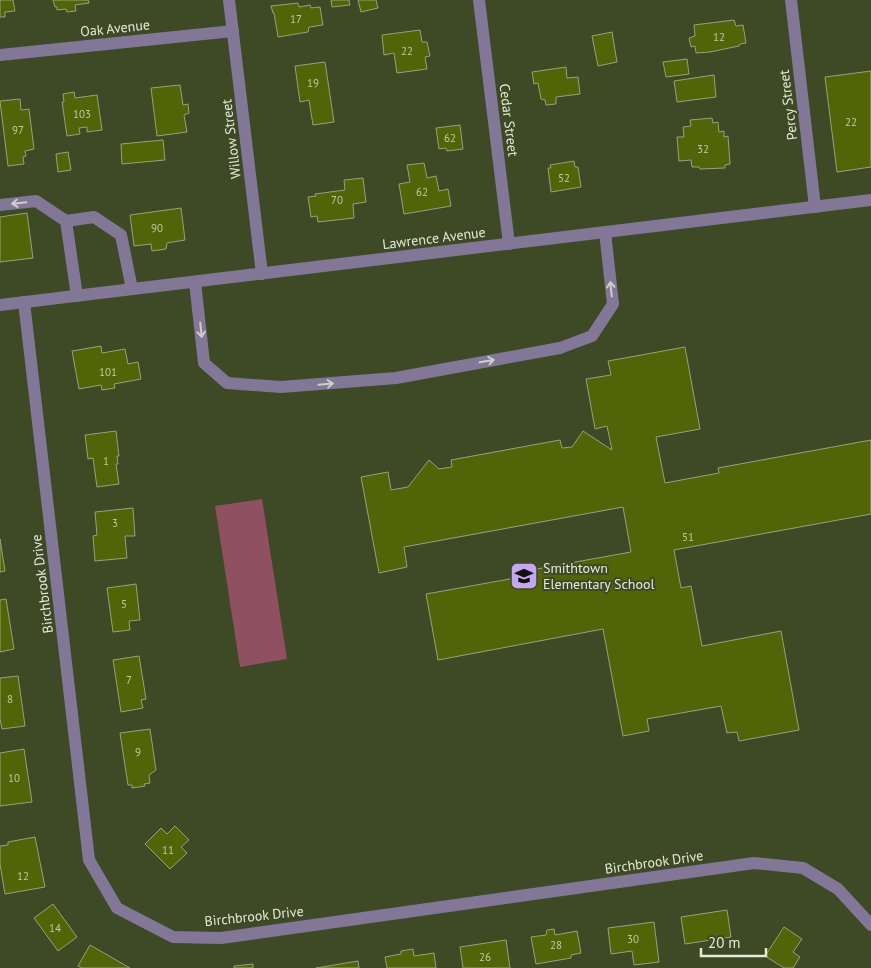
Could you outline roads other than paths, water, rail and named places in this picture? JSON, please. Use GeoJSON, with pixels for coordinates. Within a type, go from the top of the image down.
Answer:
{"type":"FeatureCollection","features":[{"type":"Feature","properties":{"kind":"street","name":"Willow Street"},"geometry":{"type":"LineString","coordinates":[[229,0],[262,274]]}},
{"type":"Feature","properties":{"kind":"street","name":"Cedar Street"},"geometry":{"type":"LineString","coordinates":[[479,0],[509,244]]}},
{"type":"Feature","properties":{"kind":"street","name":"Percy Street"},"geometry":{"type":"LineString","coordinates":[[790,0],[815,206]]}},
{"type":"Feature","properties":{"kind":"street","name":"Oak Avenue"},"geometry":{"type":"LineString","coordinates":[[0,55],[233,32]]}},
{"type":"Feature","properties":{"kind":"street","name":"Lawrence Avenue"},"geometry":{"type":"LineString","coordinates":[[0,305],[871,200]]}},
{"type":"Feature","properties":{"kind":"street"},"geometry":{"type":"LineString","coordinates":[[0,205],[36,201],[66,222],[94,217],[121,235],[132,289]]}},
{"type":"Feature","properties":{"kind":"street"},"geometry":{"type":"LineString","coordinates":[[66,222],[77,296]]}},
{"type":"Feature","properties":{"kind":"street"},"geometry":{"type":"LineString","coordinates":[[196,282],[204,363],[227,383],[281,387],[396,378],[560,348],[592,336],[613,304],[605,232]]}},
{"type":"Feature","properties":{"kind":"street","name":"Birchbrook Drive"},"geometry":{"type":"LineString","coordinates":[[24,302],[89,860],[117,908],[173,937],[221,938],[754,863],[803,868],[838,889],[871,925]]}},
{"type":"Feature","properties":{"kind":"place","name":"Smithtown Elementary School"},"geometry":{"type":"Point","coordinates":[524,576]}}]}
